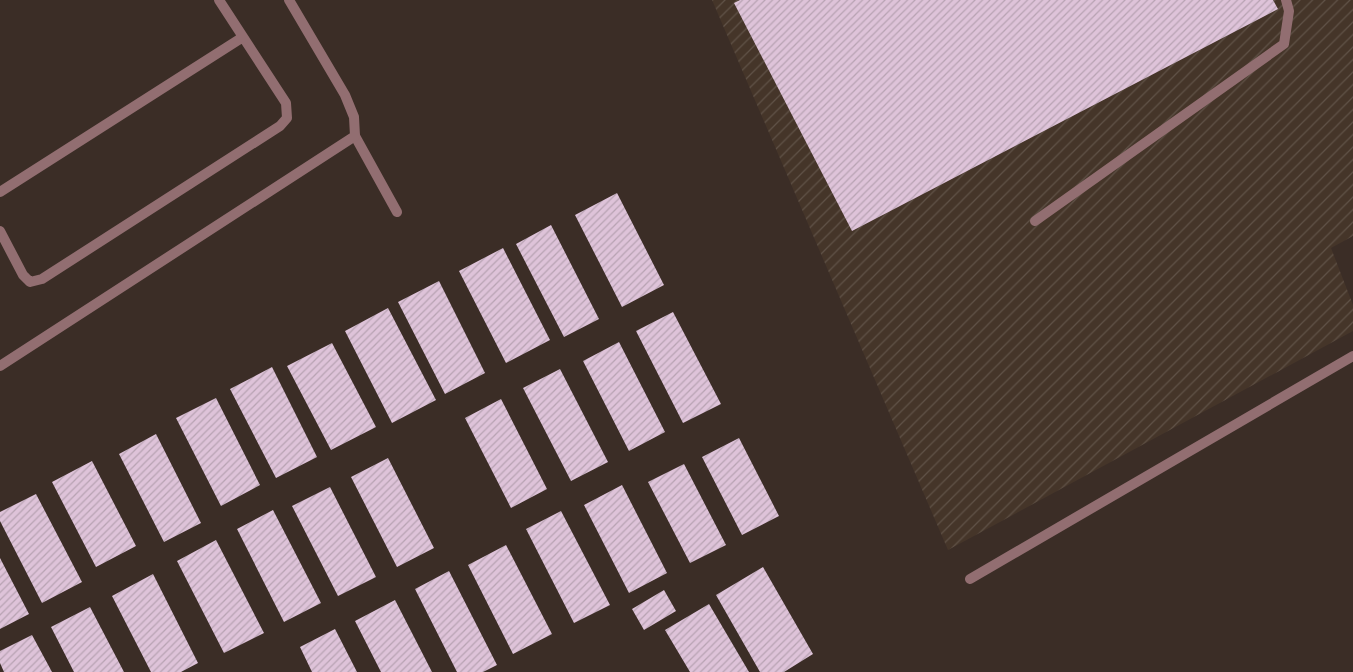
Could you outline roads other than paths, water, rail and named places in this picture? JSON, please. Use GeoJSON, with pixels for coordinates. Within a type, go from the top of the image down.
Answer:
{"type":"FeatureCollection","features":[{"type":"Feature","properties":{"kind":"street"},"geometry":{"type":"LineString","coordinates":[[0,230],[22,275],[30,282],[42,279],[280,126],[287,118],[286,103],[219,0]]}},
{"type":"Feature","properties":{"kind":"street"},"geometry":{"type":"LineString","coordinates":[[289,0],[345,95],[354,117],[355,136],[397,212]]}},
{"type":"Feature","properties":{"kind":"street"},"geometry":{"type":"LineString","coordinates":[[1035,221],[1284,44],[1289,10],[1286,0]]}},
{"type":"Feature","properties":{"kind":"street"},"geometry":{"type":"LineString","coordinates":[[0,192],[243,37]]}},
{"type":"Feature","properties":{"kind":"street"},"geometry":{"type":"LineString","coordinates":[[0,366],[355,136]]}},
{"type":"Feature","properties":{"kind":"street"},"geometry":{"type":"LineString","coordinates":[[970,579],[1353,356]]}}]}
